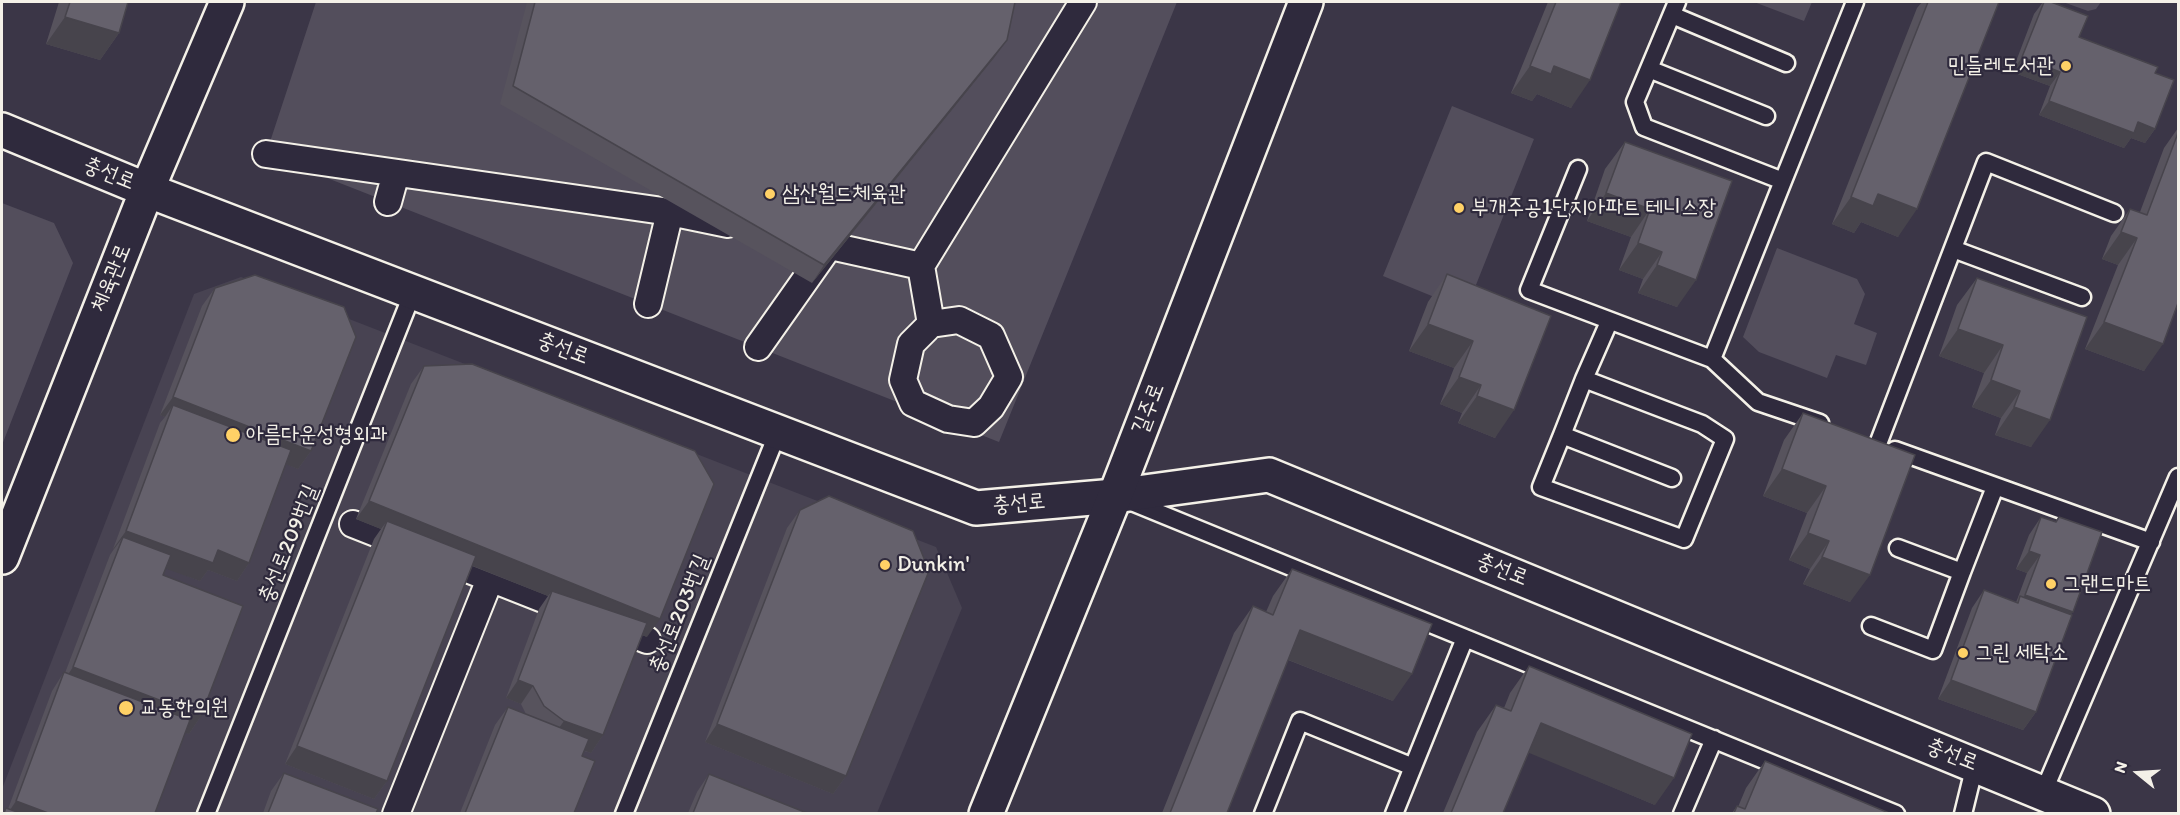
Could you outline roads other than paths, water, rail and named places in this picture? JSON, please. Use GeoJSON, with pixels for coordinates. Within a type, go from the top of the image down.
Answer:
{"type":"FeatureCollection","features":[{"type":"Feature","properties":{"kind":"street","name":"체육관로"},"geometry":{"type":"LineString","coordinates":[[2,557],[147,190],[228,2]]}},
{"type":"Feature","properties":{"kind":"street"},"geometry":{"type":"LineString","coordinates":[[931,324],[921,267],[1083,2]]}},
{"type":"Feature","properties":{"kind":"street","name":"길주로"},"geometry":{"type":"LineString","coordinates":[[986,813],[1115,496],[1306,2]]}},
{"type":"Feature","properties":{"kind":"street","name":"충선로"},"geometry":{"type":"LineString","coordinates":[[2,130],[147,190],[976,508],[1115,496],[1269,475],[2093,813]]}},
{"type":"Feature","properties":{"kind":"street"},"geometry":{"type":"LineString","coordinates":[[266,154],[670,212],[750,228]]}},
{"type":"Feature","properties":{"kind":"street"},"geometry":{"type":"LineString","coordinates":[[388,202],[396,173]]}},
{"type":"Feature","properties":{"kind":"street"},"geometry":{"type":"LineString","coordinates":[[648,304],[670,212]]}},
{"type":"Feature","properties":{"kind":"street"},"geometry":{"type":"LineString","coordinates":[[784,236],[921,267]]}},
{"type":"Feature","properties":{"kind":"street"},"geometry":{"type":"LineString","coordinates":[[758,347],[830,246]]}},
{"type":"Feature","properties":{"kind":"street"},"geometry":{"type":"LineString","coordinates":[[959,320],[991,336],[1010,377],[991,407],[974,423],[948,419],[914,403],[903,380],[911,344],[931,324],[959,320]]}},
{"type":"Feature","properties":{"kind":"street"},"geometry":{"type":"LineString","coordinates":[[353,524],[647,640]]}},
{"type":"Feature","properties":{"kind":"street"},"geometry":{"type":"LineString","coordinates":[[396,813],[489,579]]}},
{"type":"Feature","properties":{"kind":"lane"},"geometry":{"type":"LineString","coordinates":[[1712,359],[1856,2]]}},
{"type":"Feature","properties":{"kind":"lane"},"geometry":{"type":"LineString","coordinates":[[1783,181],[1644,127],[1635,102],[1675,8],[1786,63]]}},
{"type":"Feature","properties":{"kind":"lane"},"geometry":{"type":"LineString","coordinates":[[1648,69],[1766,116]]}},
{"type":"Feature","properties":{"kind":"lane"},"geometry":{"type":"LineString","coordinates":[[2115,213],[1986,162],[1953,249],[1872,442],[2151,542]]}},
{"type":"Feature","properties":{"kind":"lane"},"geometry":{"type":"LineString","coordinates":[[1578,169],[1528,290],[1712,359],[1758,402],[1834,428]]}},
{"type":"Feature","properties":{"kind":"lane"},"geometry":{"type":"LineString","coordinates":[[1953,249],[2082,297]]}},
{"type":"Feature","properties":{"kind":"lane","name":"충선로209번길"},"geometry":{"type":"LineString","coordinates":[[206,813],[413,292]]}},
{"type":"Feature","properties":{"kind":"lane"},"geometry":{"type":"LineString","coordinates":[[1584,379],[1702,424],[1725,439],[1684,539],[1541,487],[1584,379],[1609,322]]}},
{"type":"Feature","properties":{"kind":"lane","name":"충선로203번길"},"geometry":{"type":"LineString","coordinates":[[624,813],[778,432]]}},
{"type":"Feature","properties":{"kind":"lane"},"geometry":{"type":"LineString","coordinates":[[1562,435],[1672,478]]}},
{"type":"Feature","properties":{"kind":"lane"},"geometry":{"type":"LineString","coordinates":[[2043,793],[2178,477]]}},
{"type":"Feature","properties":{"kind":"lane"},"geometry":{"type":"LineString","coordinates":[[1871,626],[1933,650],[1995,486]]}},
{"type":"Feature","properties":{"kind":"lane"},"geometry":{"type":"LineString","coordinates":[[1115,496],[1896,813]]}},
{"type":"Feature","properties":{"kind":"lane"},"geometry":{"type":"LineString","coordinates":[[1898,548],[1962,572]]}},
{"type":"Feature","properties":{"kind":"lane"},"geometry":{"type":"LineString","coordinates":[[1394,813],[1466,638]]}},
{"type":"Feature","properties":{"kind":"lane"},"geometry":{"type":"LineString","coordinates":[[1263,813],[1300,721],[1413,767]]}},
{"type":"Feature","properties":{"kind":"lane"},"geometry":{"type":"LineString","coordinates":[[1682,813],[1713,739]]}},
{"type":"Feature","properties":{"kind":"lane"},"geometry":{"type":"LineString","coordinates":[[1963,813],[1975,765]]}},
{"type":"Feature","properties":{"kind":"place","name":"민들레도서관"},"geometry":{"type":"Point","coordinates":[2066,66]}},
{"type":"Feature","properties":{"kind":"place","name":"삼산월드체육관"},"geometry":{"type":"Point","coordinates":[770,194]}},
{"type":"Feature","properties":{"kind":"place","name":"부개주공1단지아파트 테니스장"},"geometry":{"type":"Point","coordinates":[1459,208]}},
{"type":"Feature","properties":{"kind":"place","name":"아름다운성형외과"},"geometry":{"type":"Point","coordinates":[233,435]}},
{"type":"Feature","properties":{"kind":"place","name":"Dunkin'"},"geometry":{"type":"Point","coordinates":[885,565]}},
{"type":"Feature","properties":{"kind":"place","name":"그랜드마트"},"geometry":{"type":"Point","coordinates":[2051,584]}},
{"type":"Feature","properties":{"kind":"place","name":"그린 세탁소"},"geometry":{"type":"Point","coordinates":[1963,653]}},
{"type":"Feature","properties":{"kind":"place","name":"교동한의원"},"geometry":{"type":"Point","coordinates":[126,708]}}]}
